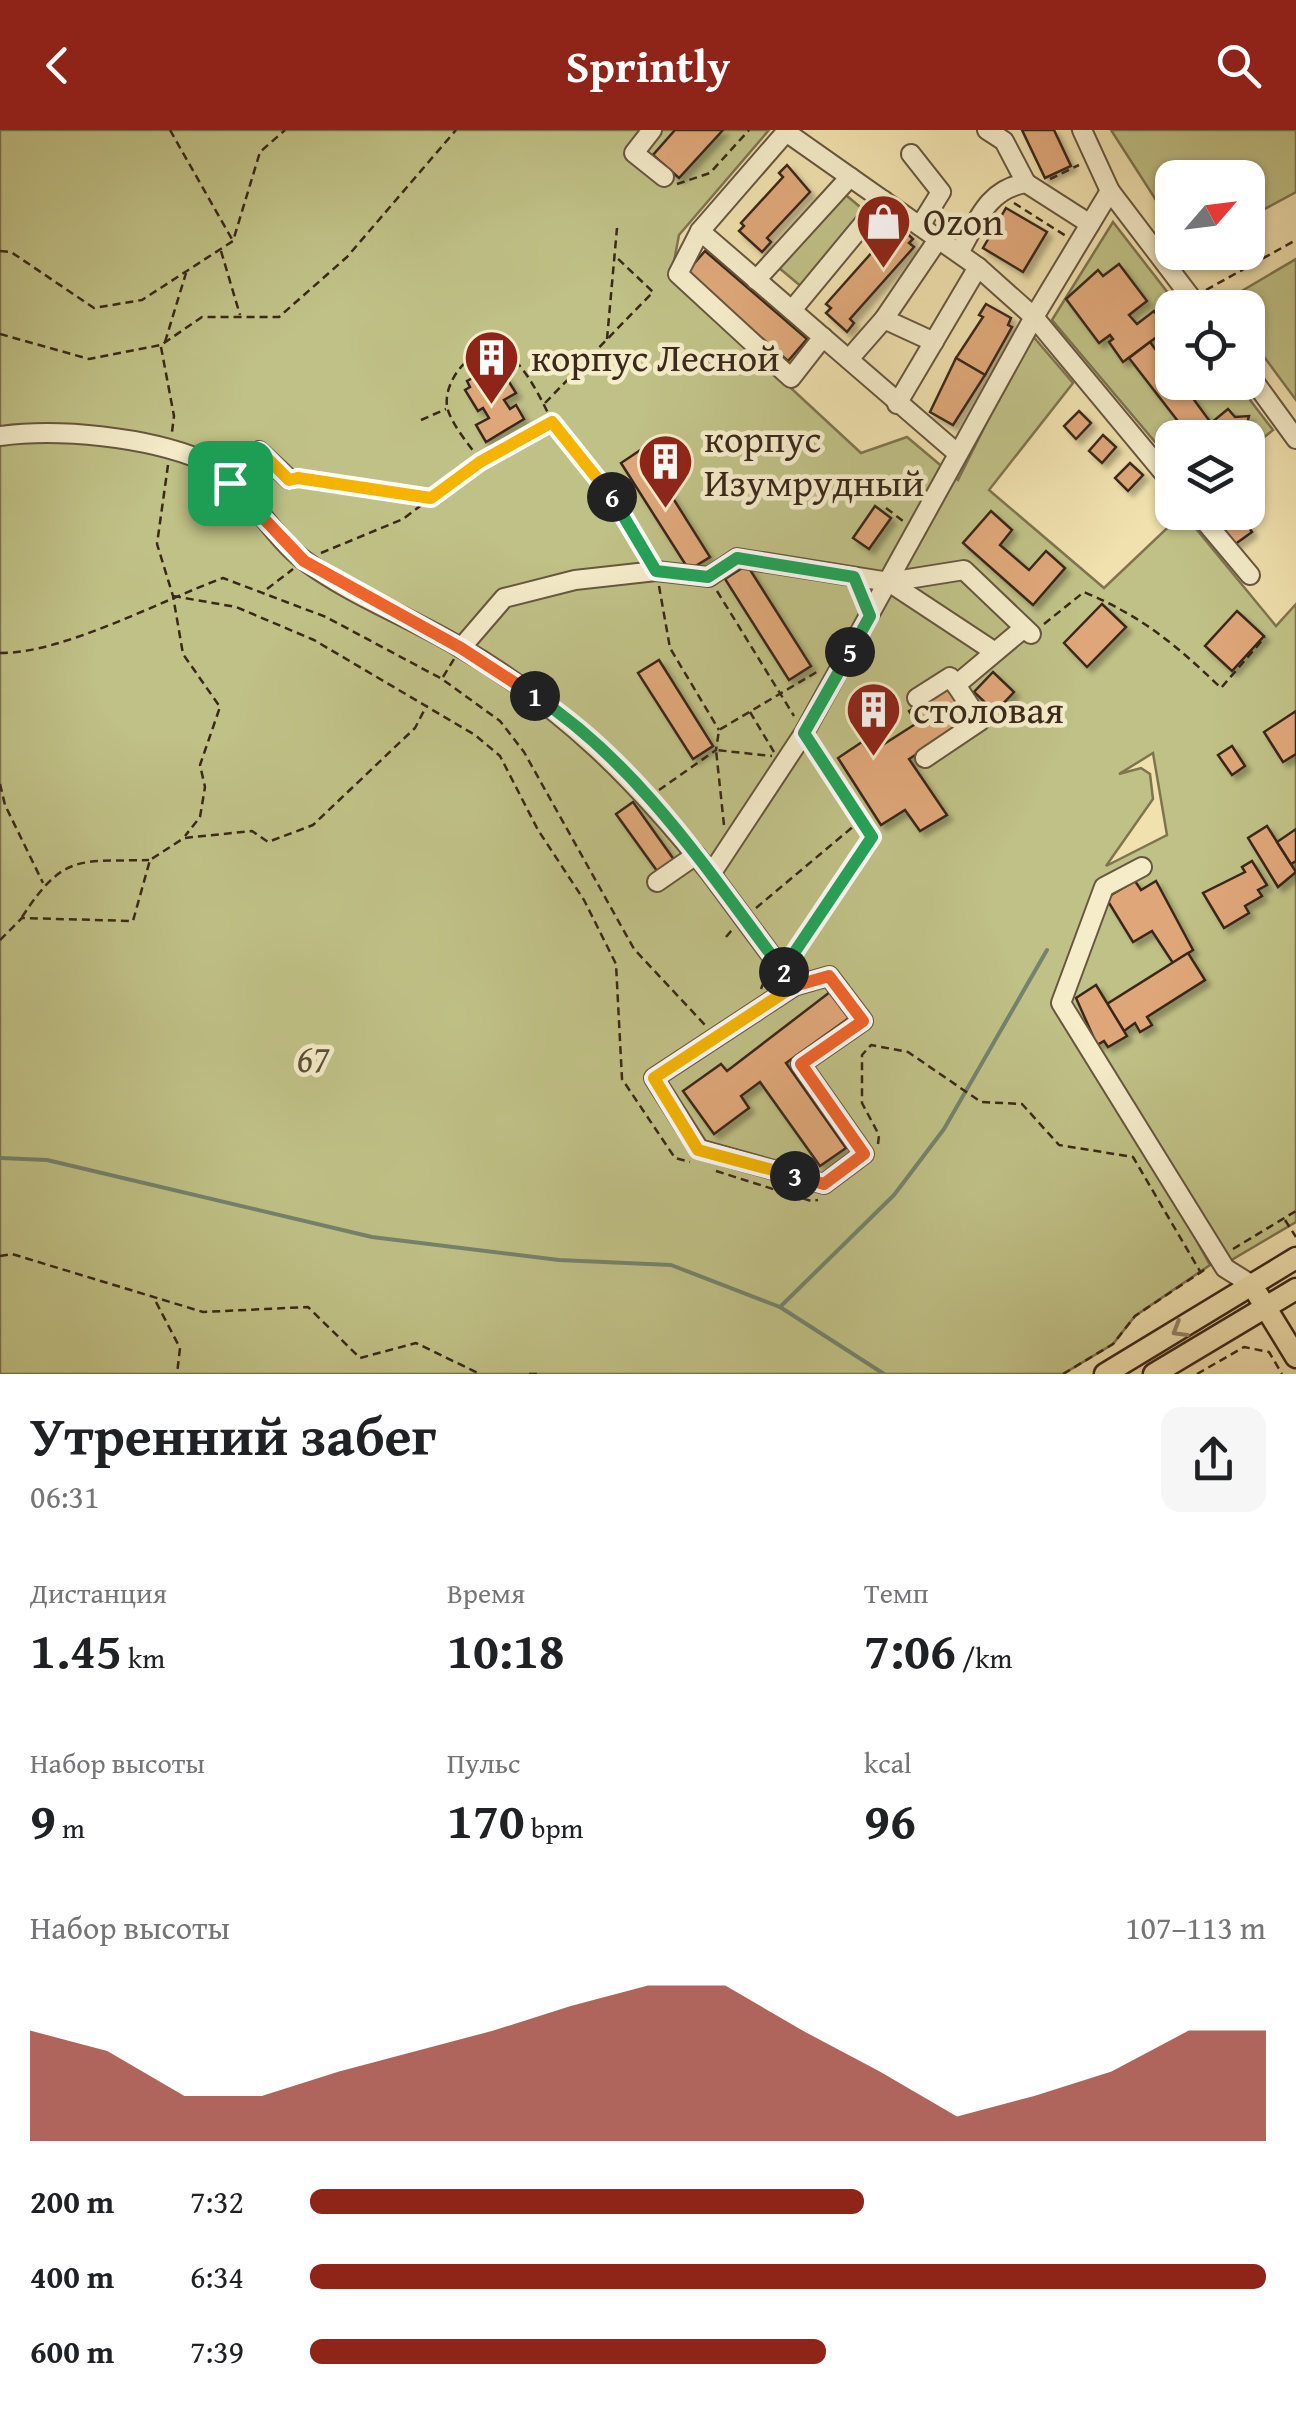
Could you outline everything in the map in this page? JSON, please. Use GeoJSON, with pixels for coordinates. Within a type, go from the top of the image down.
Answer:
{"type":"FeatureCollection","features":[{"type":"Feature","properties":{"kind":"main road"},"geometry":{"type":"LineString","coordinates":[[1105,1374],[1296,1258]]}},
{"type":"Feature","properties":{"kind":"main road"},"geometry":{"type":"LineString","coordinates":[[1252,1285],[1292,1343]]}},
{"type":"Feature","properties":{"kind":"main road"},"geometry":{"type":"LineString","coordinates":[[1154,1374],[1296,1288]]}},
{"type":"Feature","properties":{"kind":"street"},"geometry":{"type":"LineString","coordinates":[[652,130],[634,153],[664,177]]}},
{"type":"Feature","properties":{"kind":"street"},"geometry":{"type":"LineString","coordinates":[[987,130],[1004,141],[1029,185],[1090,224]]}},
{"type":"Feature","properties":{"kind":"street"},"geometry":{"type":"LineString","coordinates":[[1082,130],[1110,191],[1186,290]]}},
{"type":"Feature","properties":{"kind":"street"},"geometry":{"type":"LineString","coordinates":[[823,337],[791,378],[678,274],[700,231],[786,131],[978,267],[1034,317],[1155,462]]}},
{"type":"Feature","properties":{"kind":"street"},"geometry":{"type":"LineString","coordinates":[[910,154],[940,192],[920,226]]}},
{"type":"Feature","properties":{"kind":"street"},"geometry":{"type":"LineString","coordinates":[[756,280],[850,177]]}},
{"type":"Feature","properties":{"kind":"street"},"geometry":{"type":"LineString","coordinates":[[959,253],[995,192],[1029,185]]}},
{"type":"Feature","properties":{"kind":"street"},"geometry":{"type":"LineString","coordinates":[[711,874],[804,733],[949,474],[957,453],[1110,191]]}},
{"type":"Feature","properties":{"kind":"street"},"geometry":{"type":"LineString","coordinates":[[792,310],[883,200]]}},
{"type":"Feature","properties":{"kind":"street"},"geometry":{"type":"LineString","coordinates":[[700,231],[957,453]]}},
{"type":"Feature","properties":{"kind":"street"},"geometry":{"type":"LineString","coordinates":[[849,360],[884,319],[939,238]]}},
{"type":"Feature","properties":{"kind":"street"},"geometry":{"type":"LineString","coordinates":[[898,404],[978,267]]}},
{"type":"Feature","properties":{"kind":"street"},"geometry":{"type":"LineString","coordinates":[[884,319],[934,342]]}},
{"type":"Feature","properties":{"kind":"street"},"geometry":{"type":"LineString","coordinates":[[1265,397],[1296,439]]}},
{"type":"Feature","properties":{"kind":"street"},"geometry":{"type":"LineString","coordinates":[[0,436],[42,430],[170,448],[207,462],[304,561],[461,648],[564,715],[649,797],[794,986]]}},
{"type":"Feature","properties":{"kind":"street"},"geometry":{"type":"LineString","coordinates":[[225,479],[260,451],[289,480]]}},
{"type":"Feature","properties":{"kind":"street"},"geometry":{"type":"LineString","coordinates":[[1213,530],[1250,575]]}},
{"type":"Feature","properties":{"kind":"street"},"geometry":{"type":"LineString","coordinates":[[461,648],[504,598],[575,580],[656,571],[708,577],[737,558],[888,582],[964,570],[1028,631],[956,685]]}},
{"type":"Feature","properties":{"kind":"street"},"geometry":{"type":"LineString","coordinates":[[854,577],[870,616]]}},
{"type":"Feature","properties":{"kind":"street"},"geometry":{"type":"LineString","coordinates":[[888,582],[995,652]]}},
{"type":"Feature","properties":{"kind":"street"},"geometry":{"type":"LineString","coordinates":[[917,698],[950,677],[980,721],[924,758]]}},
{"type":"Feature","properties":{"kind":"street"},"geometry":{"type":"LineString","coordinates":[[657,882],[696,855]]}},
{"type":"Feature","properties":{"kind":"street"},"geometry":{"type":"LineString","coordinates":[[1142,867],[1104,887],[1061,1003],[1225,1268],[1252,1285]]}},
{"type":"Feature","properties":{"kind":"street"},"geometry":{"type":"LineString","coordinates":[[829,976],[863,1021],[801,1064],[864,1154],[824,1184],[698,1150],[654,1078],[794,986],[829,976]]}},
{"type":"Feature","properties":{"kind":"path"},"geometry":{"type":"LineString","coordinates":[[170,130],[233,241]]}},
{"type":"Feature","properties":{"kind":"path"},"geometry":{"type":"LineString","coordinates":[[0,251],[10,252],[94,308],[142,300],[233,241],[260,152],[285,130]]}},
{"type":"Feature","properties":{"kind":"path"},"geometry":{"type":"LineString","coordinates":[[0,334],[89,359],[163,344],[202,317],[279,316],[347,258],[456,130]]}},
{"type":"Feature","properties":{"kind":"path"},"geometry":{"type":"LineString","coordinates":[[664,177],[680,185],[710,173],[749,130]]}},
{"type":"Feature","properties":{"kind":"path"},"geometry":{"type":"LineString","coordinates":[[1029,185],[1084,162]]}},
{"type":"Feature","properties":{"kind":"path"},"geometry":{"type":"LineString","coordinates":[[995,192],[1078,243]]}},
{"type":"Feature","properties":{"kind":"path"},"geometry":{"type":"LineString","coordinates":[[607,340],[617,228]]}},
{"type":"Feature","properties":{"kind":"path"},"geometry":{"type":"LineString","coordinates":[[1217,290],[1296,240]]}},
{"type":"Feature","properties":{"kind":"path"},"geometry":{"type":"LineString","coordinates":[[220,249],[240,316]]}},
{"type":"Feature","properties":{"kind":"path"},"geometry":{"type":"LineString","coordinates":[[544,405],[653,292],[614,255]]}},
{"type":"Feature","properties":{"kind":"path"},"geometry":{"type":"LineString","coordinates":[[0,940],[22,918],[44,884],[72,862],[150,860],[184,838],[200,817],[205,787],[200,765],[220,707],[184,654],[173,596],[156,544],[174,416],[163,344],[186,271]]}},
{"type":"Feature","properties":{"kind":"path"},"geometry":{"type":"LineString","coordinates":[[480,462],[447,408],[450,384],[459,368],[472,358],[496,350],[510,355],[552,422],[606,487],[656,571],[670,648],[719,730],[716,750],[726,846]]}},
{"type":"Feature","properties":{"kind":"path"},"geometry":{"type":"LineString","coordinates":[[421,420],[447,408]]}},
{"type":"Feature","properties":{"kind":"path"},"geometry":{"type":"LineString","coordinates":[[265,591],[304,561],[403,518],[480,462],[552,422]]}},
{"type":"Feature","properties":{"kind":"path"},"geometry":{"type":"LineString","coordinates":[[289,480],[309,477],[431,498]]}},
{"type":"Feature","properties":{"kind":"path"},"geometry":{"type":"LineString","coordinates":[[886,508],[916,530]]}},
{"type":"Feature","properties":{"kind":"path"},"geometry":{"type":"LineString","coordinates":[[708,577],[872,837],[778,964],[750,1016]]}},
{"type":"Feature","properties":{"kind":"path"},"geometry":{"type":"LineString","coordinates":[[0,653],[18,653],[87,631],[223,578],[326,617],[442,679],[500,721],[524,752],[634,948],[716,1038]]}},
{"type":"Feature","properties":{"kind":"path"},"geometry":{"type":"LineString","coordinates":[[1028,631],[1084,592],[1160,630],[1221,688],[1265,637]]}},
{"type":"Feature","properties":{"kind":"path"},"geometry":{"type":"LineString","coordinates":[[173,596],[236,607],[314,640],[427,706],[500,756],[538,830],[584,900],[616,964],[622,1079],[675,1158],[695,1164]]}},
{"type":"Feature","properties":{"kind":"path"},"geometry":{"type":"LineString","coordinates":[[442,679],[461,648]]}},
{"type":"Feature","properties":{"kind":"path"},"geometry":{"type":"LineString","coordinates":[[719,730],[780,691],[848,656]]}},
{"type":"Feature","properties":{"kind":"path"},"geometry":{"type":"LineString","coordinates":[[184,838],[252,831],[268,842],[312,824],[415,728],[427,706]]}},
{"type":"Feature","properties":{"kind":"path"},"geometry":{"type":"LineString","coordinates":[[649,797],[716,750],[777,757],[749,711]]}},
{"type":"Feature","properties":{"kind":"path"},"geometry":{"type":"LineString","coordinates":[[0,784],[4,805],[44,884]]}},
{"type":"Feature","properties":{"kind":"path"},"geometry":{"type":"LineString","coordinates":[[744,918],[860,820]]}},
{"type":"Feature","properties":{"kind":"path"},"geometry":{"type":"LineString","coordinates":[[22,918],[133,921],[150,860]]}},
{"type":"Feature","properties":{"kind":"path"},"geometry":{"type":"LineString","coordinates":[[877,1148],[879,1135],[862,1103],[862,1055],[871,1045],[908,1052],[981,1102],[1022,1104],[1058,1145],[1132,1157],[1201,1273]]}},
{"type":"Feature","properties":{"kind":"path"},"geometry":{"type":"LineString","coordinates":[[712,1169],[810,1202],[830,1196]]}},
{"type":"Feature","properties":{"kind":"path"},"geometry":{"type":"LineString","coordinates":[[1063,1374],[1113,1344],[1135,1316],[1296,1211]]}},
{"type":"Feature","properties":{"kind":"path"},"geometry":{"type":"LineString","coordinates":[[1284,1218],[1296,1236]]}},
{"type":"Feature","properties":{"kind":"path"},"geometry":{"type":"LineString","coordinates":[[0,1256],[12,1254],[203,1312],[308,1308],[360,1358],[416,1343],[480,1374]]}},
{"type":"Feature","properties":{"kind":"path"},"geometry":{"type":"LineString","coordinates":[[156,1300],[180,1348],[177,1374]]}},
{"type":"Feature","properties":{"kind":"path"},"geometry":{"type":"LineString","coordinates":[[1197,1374],[1244,1346],[1269,1352],[1282,1374]]}},
{"type":"Feature","properties":{"kind":"path"},"geometry":{"type":"LineString","coordinates":[[530,1374],[539,1374]]}},
{"type":"Feature","properties":{"kind":"green space","name":"67"},"geometry":{"type":"Polygon","coordinates":[[[0,130],[769,130],[679,235],[671,277],[861,453],[907,437],[958,480],[1031,334],[1073,383],[989,490],[1104,588],[1165,530],[1197,530],[1276,626],[1296,604],[1296,1222],[1228,1262],[1207,1226],[1193,1234],[1210,1265],[1135,1316],[1113,1344],[1063,1374],[0,1374],[0,130]],[[1153,753],[1119,774],[1141,768],[1150,774],[1153,799],[1106,866],[1167,835],[1153,753]]]}},
{"type":"Feature","properties":{"kind":"green space"},"geometry":{"type":"Polygon","coordinates":[[[1111,130],[1296,130],[1296,192],[1265,209],[1265,160],[1155,160],[1155,199],[1111,130]]]}},
{"type":"Feature","properties":{"kind":"green space"},"geometry":{"type":"Polygon","coordinates":[[[841,191],[865,211],[803,288],[778,267],[841,191]]]}},
{"type":"Feature","properties":{"kind":"green space"},"geometry":{"type":"Polygon","coordinates":[[[1113,222],[1166,290],[1155,290],[1155,400],[1250,400],[1273,430],[1265,436],[1265,420],[1155,420],[1155,442],[1052,320],[1113,222]]]}},
{"type":"Feature","properties":{"kind":"green space"},"geometry":{"type":"Polygon","coordinates":[[[1296,259],[1296,400],[1265,358],[1265,290],[1243,290],[1296,259]]]}},
{"type":"Feature","properties":{"kind":"building"},"geometry":{"type":"Polygon","coordinates":[[[675,130],[723,130],[679,178],[653,155],[675,130]]]}},
{"type":"Feature","properties":{"kind":"building"},"geometry":{"type":"Polygon","coordinates":[[[1022,130],[1054,130],[1071,166],[1045,178],[1022,130]]]}},
{"type":"Feature","properties":{"kind":"building"},"geometry":{"type":"Polygon","coordinates":[[[787,165],[810,192],[767,238],[771,242],[762,252],[739,231],[744,226],[741,223],[783,177],[779,173],[787,165]]]}},
{"type":"Feature","properties":{"kind":"building"},"geometry":{"type":"Polygon","coordinates":[[[1006,208],[1047,232],[1023,272],[983,248],[1006,208]]]}},
{"type":"Feature","properties":{"kind":"building"},"geometry":{"type":"Polygon","coordinates":[[[894,221],[913,239],[909,243],[914,247],[850,319],[854,323],[847,332],[826,313],[831,308],[826,304],[890,232],[887,229],[894,221]]]}},
{"type":"Feature","properties":{"kind":"building"},"geometry":{"type":"Polygon","coordinates":[[[705,251],[807,339],[788,361],[686,273],[705,251]]]}},
{"type":"Feature","properties":{"kind":"building"},"geometry":{"type":"Polygon","coordinates":[[[1119,264],[1147,301],[1129,315],[1137,324],[1155,312],[1155,338],[1123,362],[1109,342],[1113,339],[1110,335],[1099,343],[1066,299],[1098,270],[1103,276],[1119,264]]]}},
{"type":"Feature","properties":{"kind":"building"},"geometry":{"type":"Polygon","coordinates":[[[986,304],[1011,318],[1008,325],[1012,327],[985,375],[956,358],[983,317],[979,315],[986,304]]]}},
{"type":"Feature","properties":{"kind":"building"},"geometry":{"type":"Polygon","coordinates":[[[1150,342],[1155,349],[1155,392],[1129,358],[1150,342]]]}},
{"type":"Feature","properties":{"kind":"building"},"geometry":{"type":"Polygon","coordinates":[[[956,358],[985,375],[953,425],[930,412],[956,358]]]}},
{"type":"Feature","properties":{"kind":"building","name":"корпус Лесной"},"geometry":{"type":"Polygon","coordinates":[[[504,374],[516,393],[504,400],[510,409],[516,405],[524,419],[486,442],[476,425],[489,418],[483,408],[478,411],[465,390],[470,387],[467,381],[478,375],[484,386],[504,374]]]}},
{"type":"Feature","properties":{"kind":"building"},"geometry":{"type":"Polygon","coordinates":[[[1162,400],[1194,400],[1209,420],[1177,420],[1162,400]]]}},
{"type":"Feature","properties":{"kind":"building"},"geometry":{"type":"Polygon","coordinates":[[[1228,409],[1235,417],[1249,416],[1248,420],[1215,420],[1228,409]]]}},
{"type":"Feature","properties":{"kind":"building"},"geometry":{"type":"Polygon","coordinates":[[[1079,411],[1091,423],[1076,439],[1064,426],[1079,411]]]}},
{"type":"Feature","properties":{"kind":"building"},"geometry":{"type":"Polygon","coordinates":[[[1103,435],[1116,447],[1102,463],[1089,451],[1103,435]]]}},
{"type":"Feature","properties":{"kind":"building","name":"корпус Изумрудный"},"geometry":{"type":"Polygon","coordinates":[[[642,449],[710,557],[689,570],[621,463],[642,449]]]}},
{"type":"Feature","properties":{"kind":"building"},"geometry":{"type":"Polygon","coordinates":[[[1130,463],[1143,475],[1128,491],[1115,478],[1130,463]]]}},
{"type":"Feature","properties":{"kind":"building"},"geometry":{"type":"Polygon","coordinates":[[[875,506],[891,518],[869,549],[853,538],[875,506]]]}},
{"type":"Feature","properties":{"kind":"building"},"geometry":{"type":"Polygon","coordinates":[[[991,511],[1012,530],[1000,545],[1029,570],[1046,551],[1065,568],[1033,605],[963,543],[991,511]]]}},
{"type":"Feature","properties":{"kind":"building"},"geometry":{"type":"Polygon","coordinates":[[[1251,530],[1252,532],[1234,545],[1224,531],[1251,530]]]}},
{"type":"Feature","properties":{"kind":"building"},"geometry":{"type":"Polygon","coordinates":[[[747,565],[811,666],[789,680],[725,579],[747,565]]]}},
{"type":"Feature","properties":{"kind":"building"},"geometry":{"type":"Polygon","coordinates":[[[1102,604],[1126,627],[1087,667],[1064,643],[1102,604]]]}},
{"type":"Feature","properties":{"kind":"building"},"geometry":{"type":"Polygon","coordinates":[[[1237,611],[1264,636],[1232,671],[1205,646],[1237,611]]]}},
{"type":"Feature","properties":{"kind":"building"},"geometry":{"type":"Polygon","coordinates":[[[659,660],[713,746],[693,759],[638,673],[659,660]]]}},
{"type":"Feature","properties":{"kind":"building"},"geometry":{"type":"Polygon","coordinates":[[[993,672],[1014,692],[995,712],[974,692],[993,672]]]}},
{"type":"Feature","properties":{"kind":"building","name":"столовая"},"geometry":{"type":"Polygon","coordinates":[[[950,685],[971,719],[909,759],[947,815],[920,831],[905,810],[881,825],[838,758],[862,742],[870,753],[917,723],[909,711],[950,685]]]}},
{"type":"Feature","properties":{"kind":"building"},"geometry":{"type":"Polygon","coordinates":[[[1296,711],[1296,754],[1283,762],[1264,732],[1296,711]]]}},
{"type":"Feature","properties":{"kind":"building"},"geometry":{"type":"Polygon","coordinates":[[[1232,746],[1245,766],[1232,775],[1218,755],[1232,746]]]}},
{"type":"Feature","properties":{"kind":"building"},"geometry":{"type":"Polygon","coordinates":[[[633,802],[677,864],[660,875],[616,814],[633,802]]]}},
{"type":"Feature","properties":{"kind":"building"},"geometry":{"type":"Polygon","coordinates":[[[1267,826],[1296,872],[1278,887],[1248,838],[1267,826]]]}},
{"type":"Feature","properties":{"kind":"building"},"geometry":{"type":"Polygon","coordinates":[[[1296,829],[1296,861],[1291,864],[1277,842],[1296,829]]]}},
{"type":"Feature","properties":{"kind":"building"},"geometry":{"type":"Polygon","coordinates":[[[1252,861],[1267,885],[1258,890],[1262,896],[1245,906],[1249,913],[1224,928],[1203,893],[1245,872],[1242,867],[1252,861]]]}},
{"type":"Feature","properties":{"kind":"building"},"geometry":{"type":"Polygon","coordinates":[[[1135,881],[1141,890],[1156,881],[1193,950],[1173,963],[1152,931],[1133,942],[1106,898],[1135,881]]]}},
{"type":"Feature","properties":{"kind":"building"},"geometry":{"type":"Polygon","coordinates":[[[1188,953],[1205,980],[1147,1017],[1152,1025],[1140,1032],[1135,1023],[1124,1031],[1107,1004],[1188,953]]]}},
{"type":"Feature","properties":{"kind":"building"},"geometry":{"type":"Polygon","coordinates":[[[1096,985],[1127,1036],[1108,1047],[1104,1041],[1097,1045],[1076,998],[1096,985]]]}},
{"type":"Feature","properties":{"kind":"building"},"geometry":{"type":"Polygon","coordinates":[[[830,992],[849,1018],[786,1063],[846,1148],[820,1166],[760,1082],[741,1096],[749,1108],[714,1134],[683,1091],[721,1064],[727,1071],[830,992]]]}},
{"type":"Feature","properties":{"kind":"waterway"},"geometry":{"type":"LineString","coordinates":[[780,1307],[894,1195],[944,1129],[1047,950]]}},
{"type":"Feature","properties":{"kind":"waterway"},"geometry":{"type":"LineString","coordinates":[[0,1158],[47,1160],[372,1237],[559,1260],[671,1265],[780,1307],[884,1374]]}},
{"type":"Feature","properties":{"kind":"place","name":"Ozon"},"geometry":{"type":"Point","coordinates":[884,271]}},
{"type":"Feature","properties":{"kind":"place","name":"корпус Лесной"},"geometry":{"type":"Point","coordinates":[492,407]}},
{"type":"Feature","properties":{"kind":"place","name":"корпус Изумрудный"},"geometry":{"type":"Point","coordinates":[665,510]}},
{"type":"Feature","properties":{"kind":"place","name":"столовая"},"geometry":{"type":"Point","coordinates":[874,759]}},
{"type":"Feature","properties":{"kind":"route"},"geometry":{"type":"LineString","coordinates":[[230,483],[260,451],[289,480],[309,477],[431,498],[480,462],[552,422],[606,487],[656,571],[708,577],[737,558],[854,577],[870,616],[804,733],[872,837],[782,970],[794,986],[654,1078],[698,1150],[824,1184],[864,1154],[801,1064],[863,1021],[829,976],[794,986],[649,797],[564,715],[461,648],[304,561],[230,483]]}}]}
